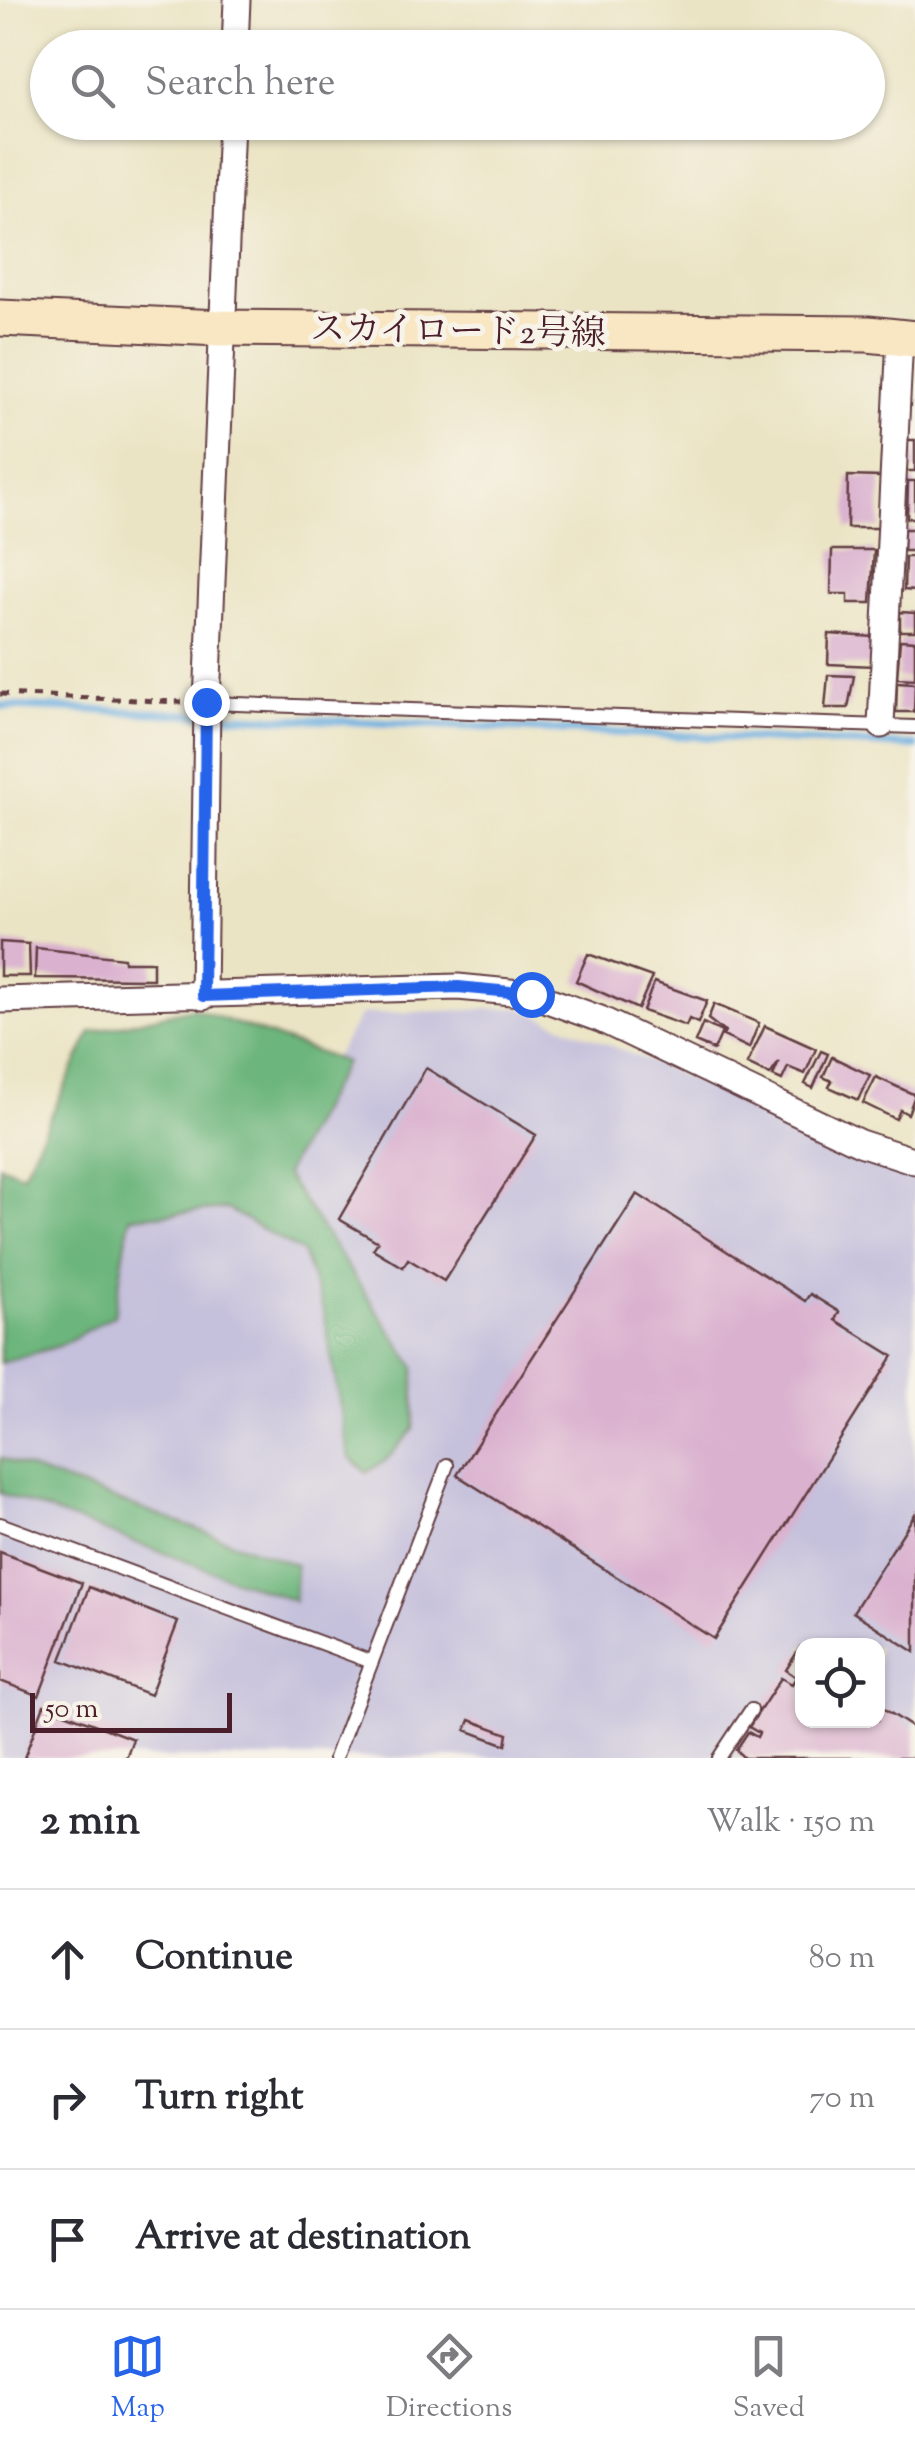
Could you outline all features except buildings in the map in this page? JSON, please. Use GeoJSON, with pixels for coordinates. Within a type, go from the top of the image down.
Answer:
{"type":"FeatureCollection","features":[{"type":"Feature","properties":{"kind":"street"},"geometry":{"type":"LineString","coordinates":[[236,30],[237,0]]}},
{"type":"Feature","properties":{"kind":"street"},"geometry":{"type":"LineString","coordinates":[[203,996],[206,712],[230,140]]}},
{"type":"Feature","properties":{"kind":"street","name":"スカイロード2号線"},"geometry":{"type":"LineString","coordinates":[[0,318],[220,328],[907,338]]}},
{"type":"Feature","properties":{"kind":"street"},"geometry":{"type":"LineString","coordinates":[[881,726],[907,338]]}},
{"type":"Feature","properties":{"kind":"street"},"geometry":{"type":"LineString","coordinates":[[0,1000],[458,987],[531,994],[600,1020],[860,1143],[915,1161]]}},
{"type":"Feature","properties":{"kind":"lane"},"geometry":{"type":"LineString","coordinates":[[206,712],[915,727]]}},
{"type":"Feature","properties":{"kind":"lane"},"geometry":{"type":"LineString","coordinates":[[336,1758],[447,1464]]}},
{"type":"Feature","properties":{"kind":"lane"},"geometry":{"type":"LineString","coordinates":[[0,1524],[372,1662]]}},
{"type":"Feature","properties":{"kind":"lane"},"geometry":{"type":"LineString","coordinates":[[720,1758],[752,1710]]}},
{"type":"Feature","properties":{"kind":"path"},"geometry":{"type":"LineString","coordinates":[[0,694],[206,712]]}},
{"type":"Feature","properties":{"kind":"shaded area"},"geometry":{"type":"Polygon","coordinates":[[[520,1008],[885,1159],[915,1179],[915,1758],[0,1758],[0,1269],[122,1198],[253,1192],[361,1014],[520,1008]]]}},
{"type":"Feature","properties":{"kind":"green space"},"geometry":{"type":"Polygon","coordinates":[[[192,1008],[345,1062],[285,1174],[415,1367],[414,1429],[385,1461],[366,1472],[349,1457],[323,1309],[302,1252],[227,1209],[130,1217],[114,1315],[59,1346],[0,1363],[0,1165],[23,1174],[91,1032],[192,1008]]]}},
{"type":"Feature","properties":{"kind":"green space"},"geometry":{"type":"Polygon","coordinates":[[[0,1458],[296,1565],[294,1601],[0,1493],[0,1458]]]}},
{"type":"Feature","properties":{"kind":"waterway"},"geometry":{"type":"LineString","coordinates":[[0,706],[915,746]]}},
{"type":"Feature","properties":{"kind":"route"},"geometry":{"type":"LineString","coordinates":[[206,702],[203,996],[458,987],[531,994]]}}]}
